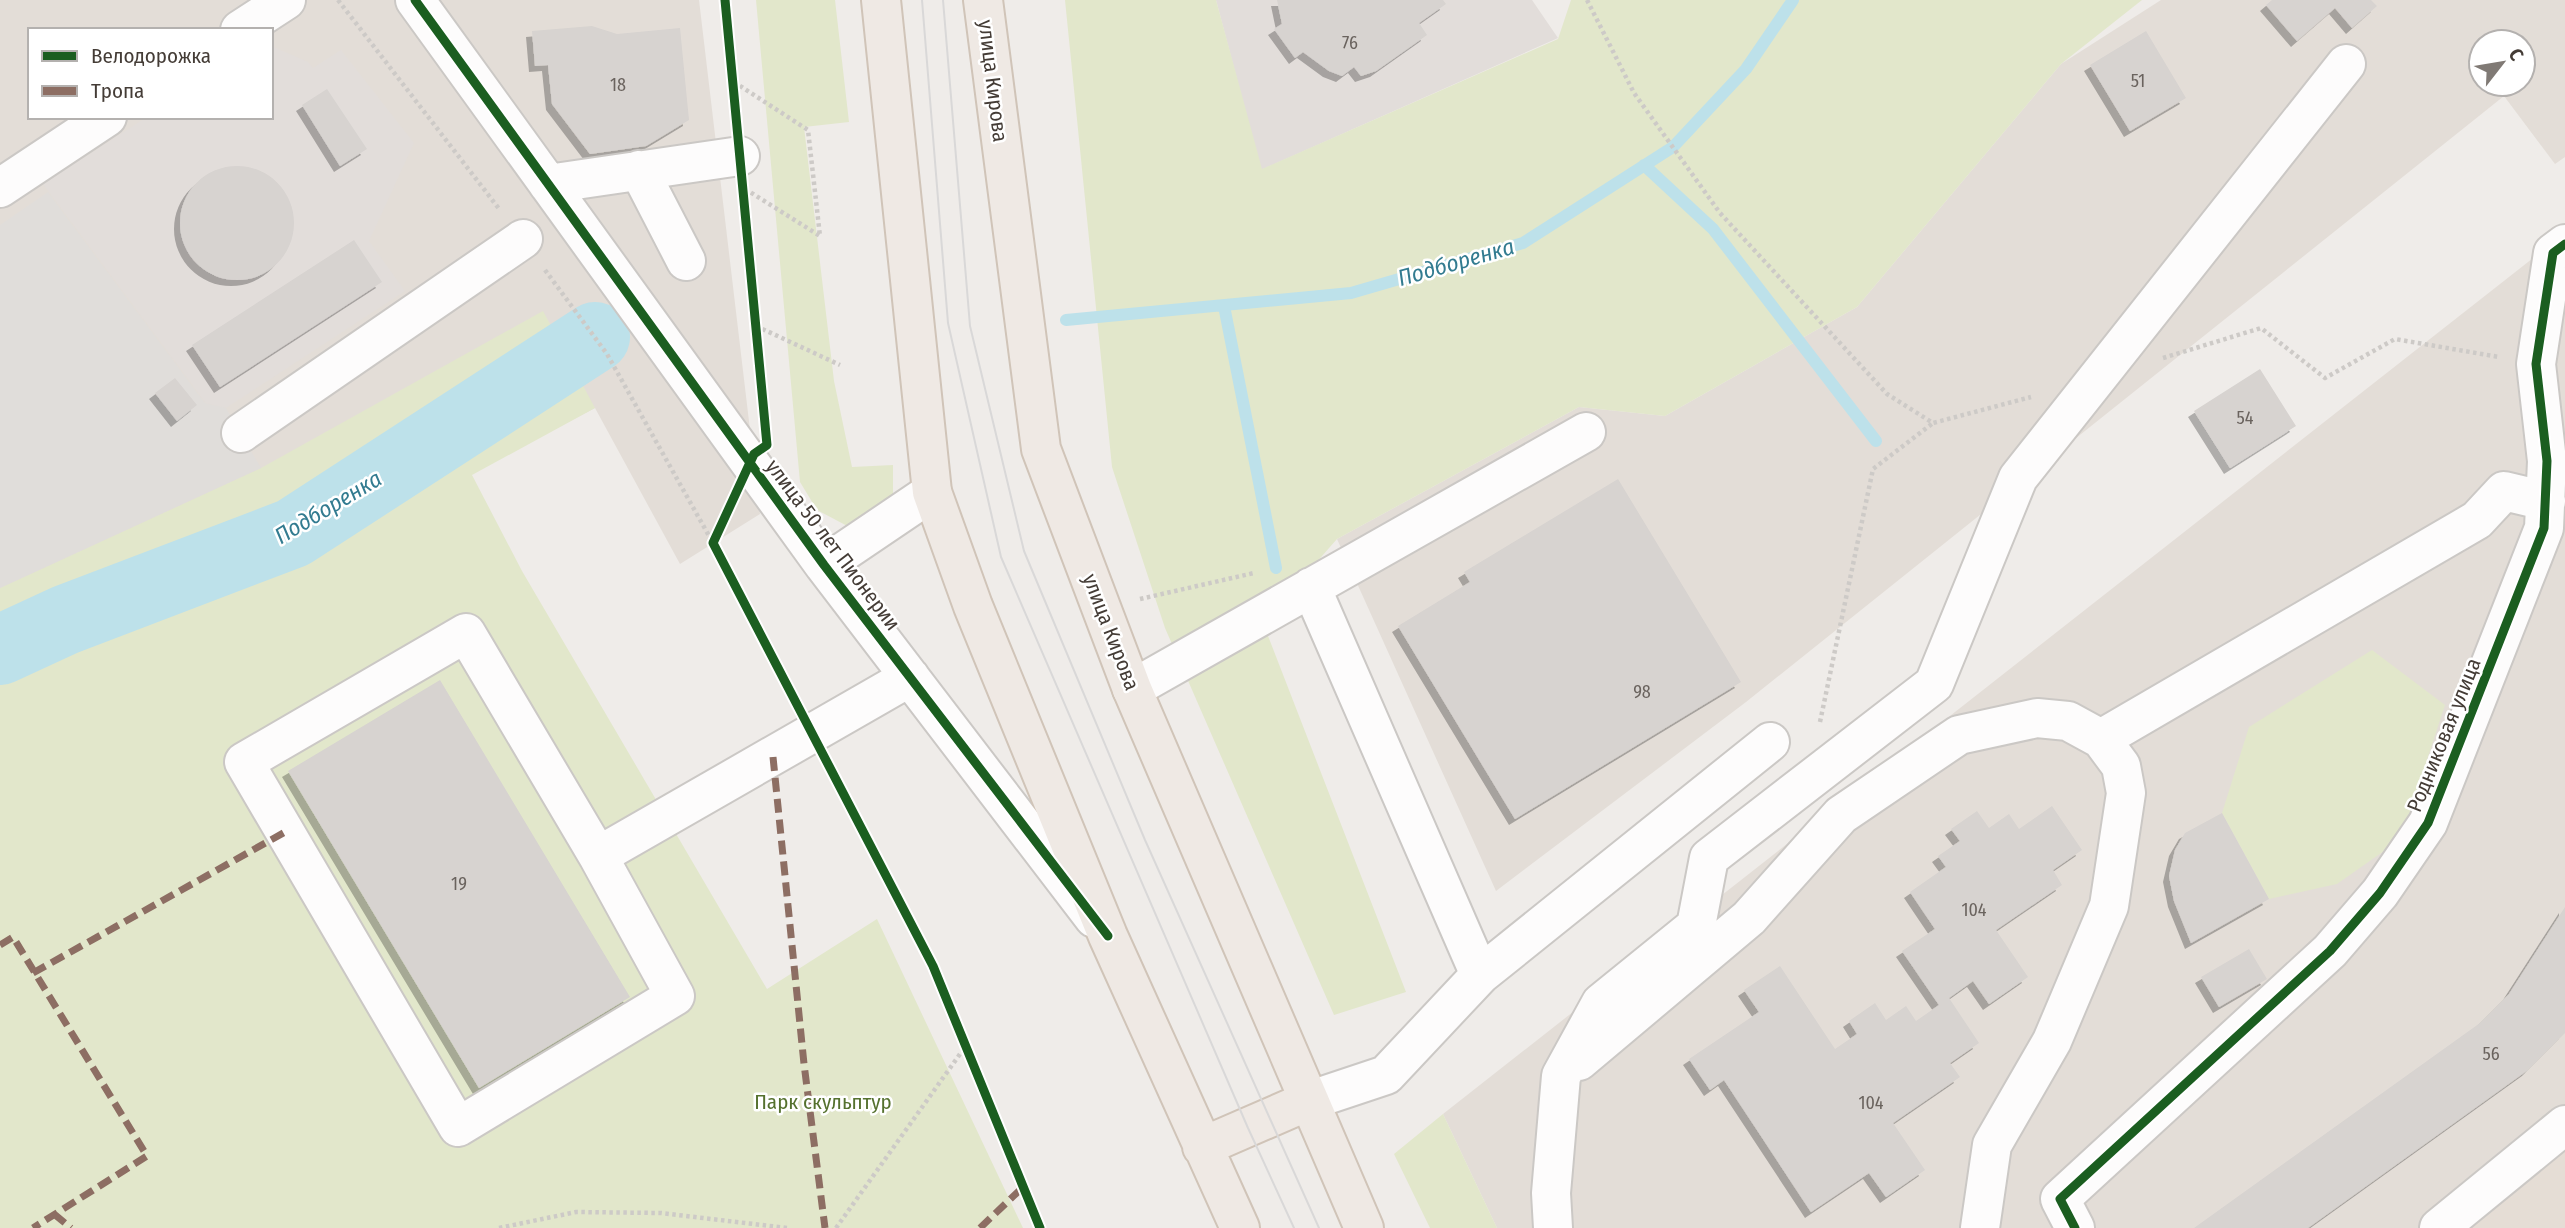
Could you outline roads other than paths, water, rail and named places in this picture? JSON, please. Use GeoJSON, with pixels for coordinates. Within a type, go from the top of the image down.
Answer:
{"type":"FeatureCollection","features":[{"type":"Feature","properties":{"kind":"main road"},"geometry":{"type":"LineString","coordinates":[[881,0],[932,492],[973,606],[1108,936],[1240,1228]]}},
{"type":"Feature","properties":{"kind":"main road","name":"улица Кирова"},"geometry":{"type":"LineString","coordinates":[[990,6],[1041,449],[1132,688],[1364,1228]]}},
{"type":"Feature","properties":{"kind":"main road"},"geometry":{"type":"LineString","coordinates":[[1202,1147],[1308,1101]]}},
{"type":"Feature","properties":{"kind":"street"},"geometry":{"type":"LineString","coordinates":[[243,28],[284,0]]}},
{"type":"Feature","properties":{"kind":"street","name":"улица 50 лет Пионерии"},"geometry":{"type":"LineString","coordinates":[[422,2],[548,184],[824,565],[1108,936]]}},
{"type":"Feature","properties":{"kind":"street"},"geometry":{"type":"LineString","coordinates":[[1553,1228],[1551,1193],[1561,1076],[1601,1003],[1696,926],[1709,858],[1934,684],[2018,478],[2346,64]]}},
{"type":"Feature","properties":{"kind":"street"},"geometry":{"type":"LineString","coordinates":[[0,188],[104,119]]}},
{"type":"Feature","properties":{"kind":"street"},"geometry":{"type":"LineString","coordinates":[[548,184],[740,156]]}},
{"type":"Feature","properties":{"kind":"street"},"geometry":{"type":"LineString","coordinates":[[639,170],[686,261]]}},
{"type":"Feature","properties":{"kind":"street"},"geometry":{"type":"LineString","coordinates":[[241,433],[523,239]]}},
{"type":"Feature","properties":{"kind":"street","name":"Родниковая улица"},"geometry":{"type":"LineString","coordinates":[[2075,1228],[2060,1199],[2330,951],[2380,893],[2428,823],[2544,528],[2547,461],[2536,363],[2553,253],[2565,244]]}},
{"type":"Feature","properties":{"kind":"street"},"geometry":{"type":"LineString","coordinates":[[1132,688],[1586,432]]}},
{"type":"Feature","properties":{"kind":"street"},"geometry":{"type":"LineString","coordinates":[[2101,739],[2477,520],[2504,491],[2546,501]]}},
{"type":"Feature","properties":{"kind":"street"},"geometry":{"type":"LineString","coordinates":[[824,565],[932,492]]}},
{"type":"Feature","properties":{"kind":"street"},"geometry":{"type":"LineString","coordinates":[[1311,587],[1480,975]]}},
{"type":"Feature","properties":{"kind":"street"},"geometry":{"type":"LineString","coordinates":[[466,633],[598,856],[675,996],[458,1127],[244,762],[466,633]]}},
{"type":"Feature","properties":{"kind":"street"},"geometry":{"type":"LineString","coordinates":[[598,856],[910,677]]}},
{"type":"Feature","properties":{"kind":"street"},"geometry":{"type":"LineString","coordinates":[[1561,1076],[1749,918],[1841,815],[1959,735],[2037,718],[2068,722],[2101,739],[2120,766],[2126,793],[2109,906],[2052,1041],[1992,1145],[1980,1228]]}},
{"type":"Feature","properties":{"kind":"street"},"geometry":{"type":"LineString","coordinates":[[1308,1101],[1386,1075],[1480,975],[1770,742]]}},
{"type":"Feature","properties":{"kind":"street"},"geometry":{"type":"LineString","coordinates":[[2439,1228],[2565,1125]]}},
{"type":"Feature","properties":{"kind":"waterway","name":"Подборенка"},"geometry":{"type":"LineString","coordinates":[[1066,320],[1351,293],[1523,243],[1673,147],[1746,69],[1793,0]]}},
{"type":"Feature","properties":{"kind":"waterway"},"geometry":{"type":"LineString","coordinates":[[1644,165],[1713,229],[1876,441]]}},
{"type":"Feature","properties":{"kind":"waterway"},"geometry":{"type":"LineString","coordinates":[[1224,306],[1276,568]]}},
{"type":"Feature","properties":{"kind":"waterway","name":"Подборенка"},"geometry":{"type":"LineString","coordinates":[[0,650],[65,620],[293,533],[595,337]]}},
{"type":"Feature","properties":{"kind":"tram line"},"geometry":{"type":"LineString","coordinates":[[922,0],[948,323],[1001,557],[1248,1128],[1294,1228]]}},
{"type":"Feature","properties":{"kind":"tram line"},"geometry":{"type":"LineString","coordinates":[[943,0],[970,326],[1024,551],[1145,840],[1319,1228]]}},
{"type":"Feature","properties":{"kind":"park label","name":"Парк скульптур"},"geometry":{"type":"Point","coordinates":[823,1102]}}]}
